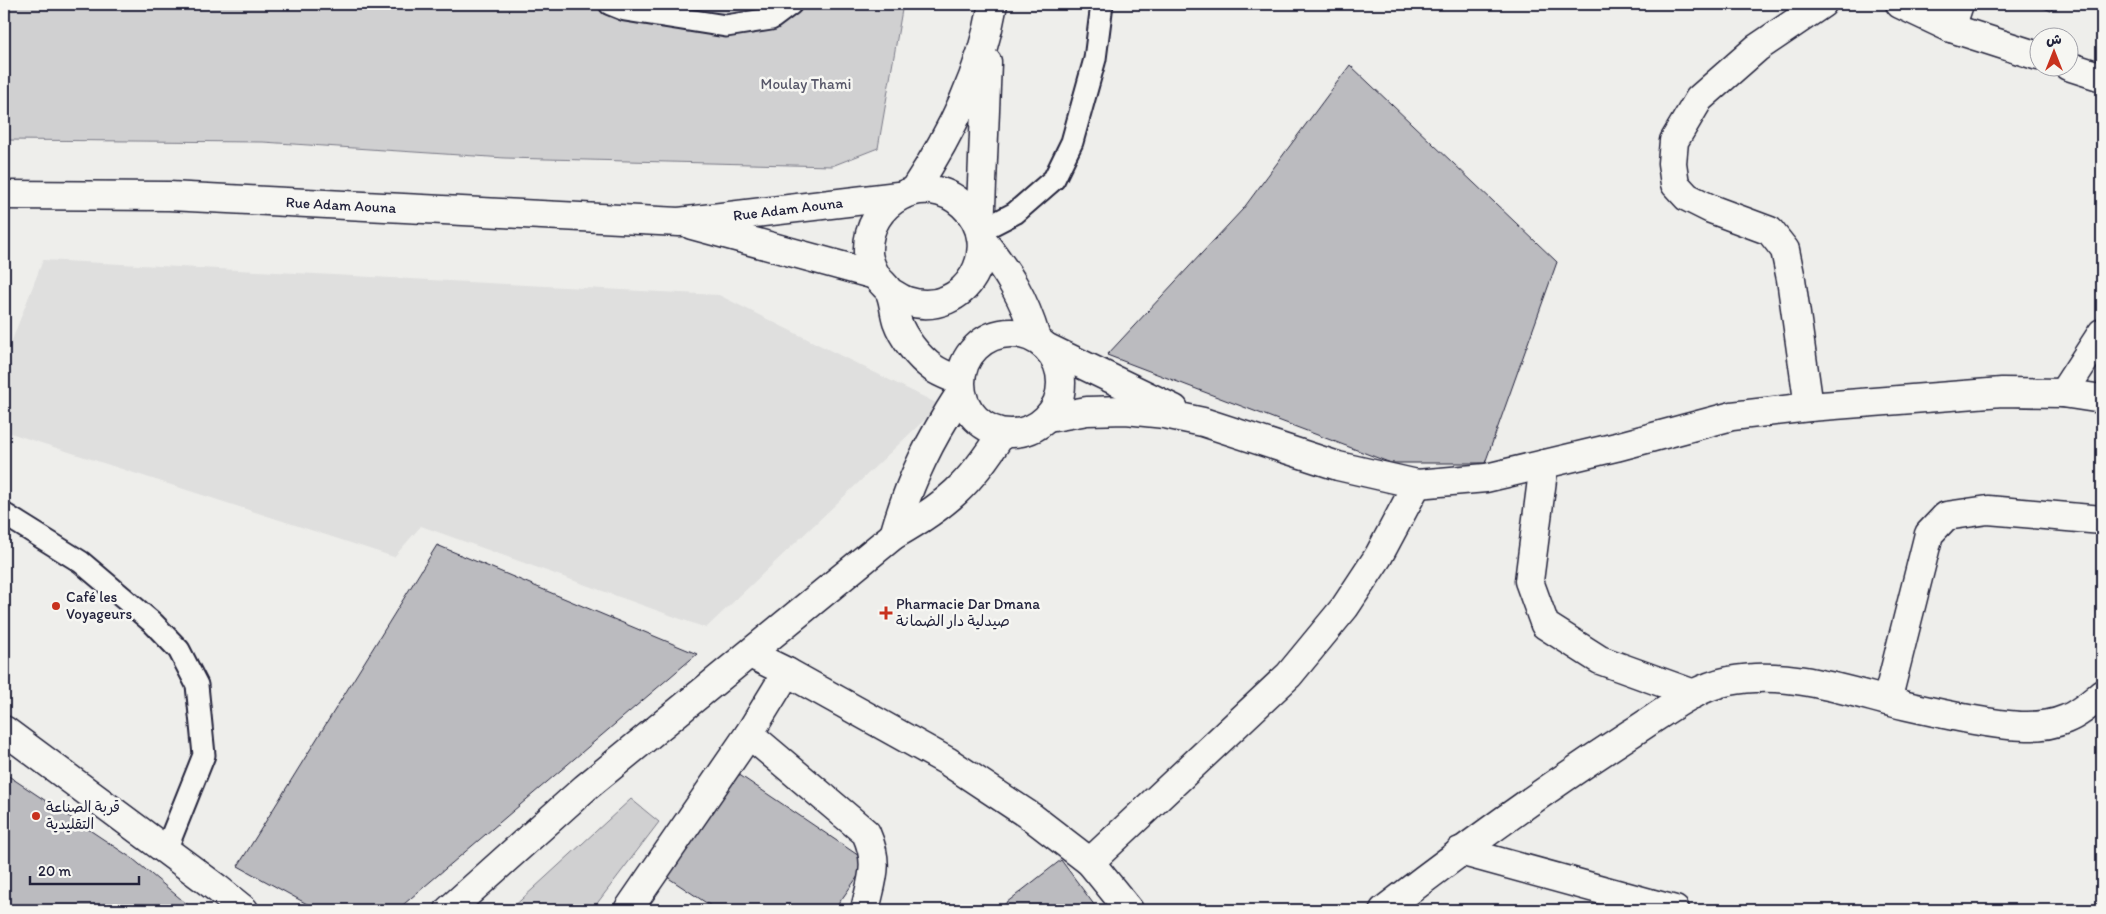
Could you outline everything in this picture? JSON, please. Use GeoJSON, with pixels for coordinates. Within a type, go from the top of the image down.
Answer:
{"type":"FeatureCollection","features":[{"type":"Feature","properties":{"kind":"street"},"geometry":{"type":"LineString","coordinates":[[1809,407],[1791,279],[1785,250],[1770,231],[1711,209],[1687,197],[1675,184],[1672,163],[1674,141],[1699,99],[1757,48],[1822,4]]}},
{"type":"Feature","properties":{"kind":"street"},"geometry":{"type":"LineString","coordinates":[[1900,4],[1955,16],[2028,51]]}},
{"type":"Feature","properties":{"kind":"street"},"geometry":{"type":"LineString","coordinates":[[883,284],[907,301],[926,304],[945,300],[962,291],[974,276],[981,259],[991,16]]}},
{"type":"Feature","properties":{"kind":"street"},"geometry":{"type":"LineString","coordinates":[[906,193],[935,190],[955,198],[971,212],[981,235],[1015,285],[1042,343],[1058,364],[1062,382],[1058,401],[1048,418],[1034,428],[1019,433],[1002,433],[983,425],[969,410],[961,387],[934,369],[912,348],[897,322],[883,284],[868,254],[870,231],[880,211],[906,193],[939,152],[960,113],[977,71],[991,16]]}},
{"type":"Feature","properties":{"kind":"street"},"geometry":{"type":"LineString","coordinates":[[2078,69],[2102,77]]}},
{"type":"Feature","properties":{"kind":"street","name":"Rue Adam Aouna"},"geometry":{"type":"LineString","coordinates":[[4,196],[169,196],[679,222],[906,193]]}},
{"type":"Feature","properties":{"kind":"street","name":"Rue Adam Aouna"},"geometry":{"type":"LineString","coordinates":[[679,222],[883,284]]}},
{"type":"Feature","properties":{"kind":"street"},"geometry":{"type":"LineString","coordinates":[[894,535],[905,496],[921,460],[961,387],[965,362],[977,345],[995,334],[1016,332],[1042,343],[1203,422]]}},
{"type":"Feature","properties":{"kind":"street"},"geometry":{"type":"LineString","coordinates":[[2062,393],[2102,333]]}},
{"type":"Feature","properties":{"kind":"street"},"geometry":{"type":"LineString","coordinates":[[1048,418],[1087,412],[1126,410],[1165,414],[1203,422],[1338,466],[1417,484],[1486,478],[1732,416],[1809,407],[1993,393],[2062,393],[2102,399]]}},
{"type":"Feature","properties":{"kind":"street"},"geometry":{"type":"LineString","coordinates":[[448,910],[585,788],[894,535],[928,516],[957,493],[982,464],[1002,433]]}},
{"type":"Feature","properties":{"kind":"street"},"geometry":{"type":"LineString","coordinates":[[1544,464],[1529,581],[1545,625],[1600,660],[1694,694]]}},
{"type":"Feature","properties":{"kind":"street"},"geometry":{"type":"LineString","coordinates":[[1090,862],[1289,675],[1345,607],[1378,557],[1417,484]]}},
{"type":"Feature","properties":{"kind":"street"},"geometry":{"type":"LineString","coordinates":[[1887,701],[1929,534],[1946,516],[1988,510],[2102,520]]}},
{"type":"Feature","properties":{"kind":"street"},"geometry":{"type":"LineString","coordinates":[[750,654],[787,672],[946,761],[1025,813],[1090,862],[1129,910]]}},
{"type":"Feature","properties":{"kind":"street"},"geometry":{"type":"LineString","coordinates":[[628,910],[749,734],[787,672]]}},
{"type":"Feature","properties":{"kind":"street"},"geometry":{"type":"LineString","coordinates":[[1384,910],[1460,851],[1560,779],[1694,694],[1726,682],[1748,677],[1776,677],[1827,686],[1887,701],[1992,723],[2043,724],[2066,719],[2102,694]]}},
{"type":"Feature","properties":{"kind":"street"},"geometry":{"type":"LineString","coordinates":[[4,730],[244,910]]}},
{"type":"Feature","properties":{"kind":"street"},"geometry":{"type":"LineString","coordinates":[[749,734],[866,833],[872,847],[875,864],[865,910]]}},
{"type":"Feature","properties":{"kind":"street"},"geometry":{"type":"LineString","coordinates":[[1460,851],[1675,910]]}},
{"type":"Feature","properties":{"kind":"lane"},"geometry":{"type":"LineString","coordinates":[[610,4],[625,10],[726,26],[771,19],[791,4]]}},
{"type":"Feature","properties":{"kind":"lane"},"geometry":{"type":"LineString","coordinates":[[981,235],[1015,213],[1054,179],[1072,142],[1095,59],[1102,4]]}},
{"type":"Feature","properties":{"kind":"lane"},"geometry":{"type":"LineString","coordinates":[[4,514],[81,562],[153,623],[179,650],[197,685],[204,755],[166,850]]}},
{"type":"Feature","properties":{"kind":"shaded area"},"geometry":{"type":"Polygon","coordinates":[[[43,260],[719,295],[940,405],[706,628],[421,526],[394,557],[4,431],[4,361],[43,260]]]}},
{"type":"Feature","properties":{"kind":"green space","name":"Moulay Thami"},"geometry":{"type":"Polygon","coordinates":[[[4,4],[903,4],[878,148],[832,166],[505,158],[263,142],[4,140],[4,4]]]}},
{"type":"Feature","properties":{"kind":"green space"},"geometry":{"type":"Polygon","coordinates":[[[631,799],[659,822],[592,910],[510,910],[631,799]]]}},
{"type":"Feature","properties":{"kind":"building"},"geometry":{"type":"Polygon","coordinates":[[[2035,4],[2055,4],[2051,11],[2035,4]]]}},
{"type":"Feature","properties":{"kind":"building"},"geometry":{"type":"Polygon","coordinates":[[[1350,65],[1557,262],[1485,463],[1391,463],[1107,355],[1243,209],[1350,65]]]}},
{"type":"Feature","properties":{"kind":"building"},"geometry":{"type":"Polygon","coordinates":[[[437,545],[697,654],[397,910],[318,910],[238,866],[437,545]]]}},
{"type":"Feature","properties":{"kind":"building","name":"قربة الصناعة التقليدية"},"geometry":{"type":"Polygon","coordinates":[[[4,773],[133,859],[194,910],[4,910],[4,773]]]}},
{"type":"Feature","properties":{"kind":"building"},"geometry":{"type":"Polygon","coordinates":[[[738,774],[868,862],[834,910],[717,910],[667,877],[738,774]]]}},
{"type":"Feature","properties":{"kind":"building"},"geometry":{"type":"Polygon","coordinates":[[[1061,860],[1098,910],[997,910],[1061,860]]]}},
{"type":"Feature","properties":{"kind":"place","name":"Café les Voyageurs"},"geometry":{"type":"Point","coordinates":[56,606]}},
{"type":"Feature","properties":{"kind":"place","name":"Pharmacie Dar Dmana صيدلية دار الضمانة"},"geometry":{"type":"Point","coordinates":[886,613]}},
{"type":"Feature","properties":{"kind":"place","name":"قربة الصناعة التقليدية"},"geometry":{"type":"Point","coordinates":[36,816]}}]}
